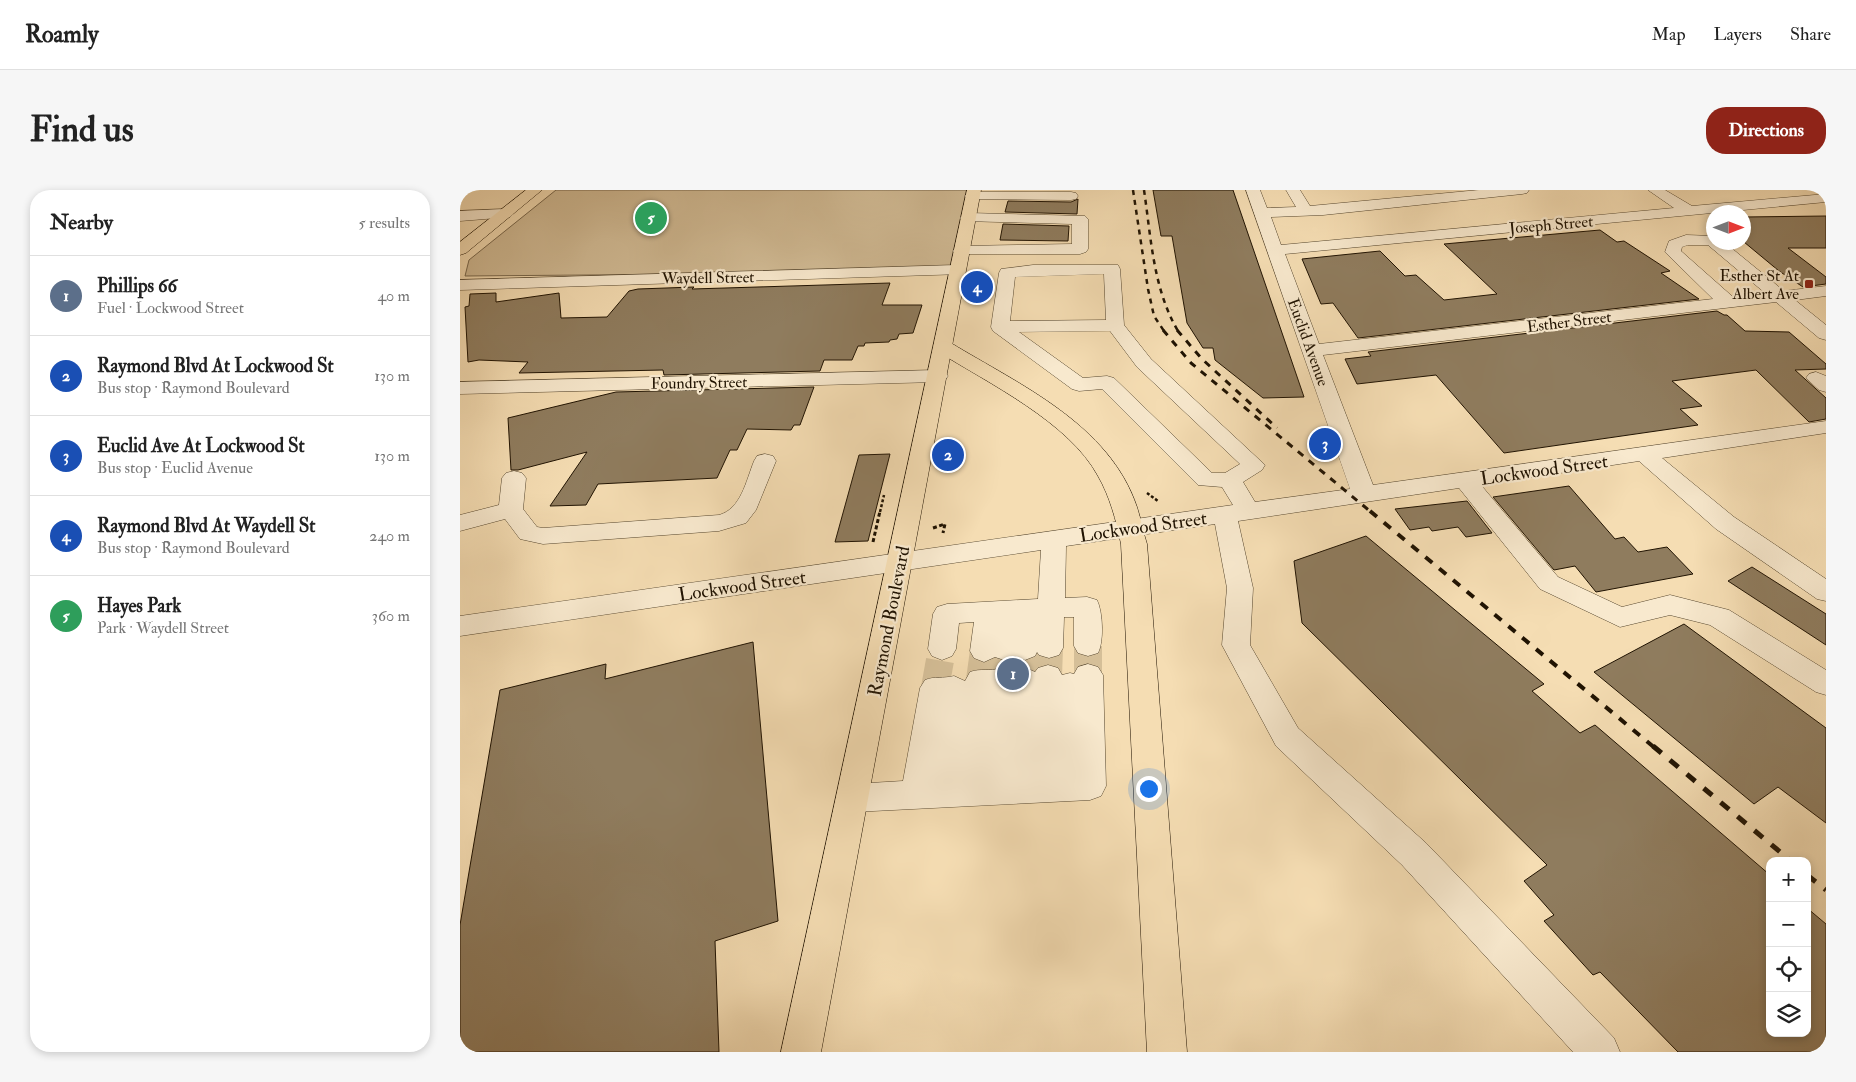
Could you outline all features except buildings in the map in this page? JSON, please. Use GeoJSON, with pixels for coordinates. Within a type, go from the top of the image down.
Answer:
{"type":"FeatureCollection","features":[{"type":"Feature","properties":{"kind":"main road"},"geometry":{"type":"LineString","coordinates":[[460,250],[535,190]]}},
{"type":"Feature","properties":{"kind":"main road","name":"Raymond Boulevard"},"geometry":{"type":"LineString","coordinates":[[801,1052],[944,347],[973,193]]}},
{"type":"Feature","properties":{"kind":"main road"},"geometry":{"type":"LineString","coordinates":[[944,347],[1045,408],[1078,435],[1107,470],[1126,508],[1131,527],[1168,1052]]}},
{"type":"Feature","properties":{"kind":"street","name":"Euclid Avenue"},"geometry":{"type":"LineString","coordinates":[[1254,190],[1364,494]]}},
{"type":"Feature","properties":{"kind":"street"},"geometry":{"type":"LineString","coordinates":[[1293,190],[1312,211],[1331,225]]}},
{"type":"Feature","properties":{"kind":"street"},"geometry":{"type":"LineString","coordinates":[[1262,213],[1312,211],[1522,190]]}},
{"type":"Feature","properties":{"kind":"street"},"geometry":{"type":"LineString","coordinates":[[1655,190],[1683,211],[1706,235]]}},
{"type":"Feature","properties":{"kind":"street"},"geometry":{"type":"LineString","coordinates":[[973,193],[1071,196]]}},
{"type":"Feature","properties":{"kind":"street","name":"Joseph Street"},"geometry":{"type":"LineString","coordinates":[[1276,250],[1826,198]]}},
{"type":"Feature","properties":{"kind":"street"},"geometry":{"type":"LineString","coordinates":[[460,216],[505,214]]}},
{"type":"Feature","properties":{"kind":"street"},"geometry":{"type":"LineString","coordinates":[[961,251],[1080,249],[1080,219],[968,218]]}},
{"type":"Feature","properties":{"kind":"street"},"geometry":{"type":"LineString","coordinates":[[1706,241],[1686,240],[1674,244],[1673,252],[1713,290],[1730,303]]}},
{"type":"Feature","properties":{"kind":"street"},"geometry":{"type":"LineString","coordinates":[[1723,250],[1826,334]]}},
{"type":"Feature","properties":{"kind":"street"},"geometry":{"type":"LineString","coordinates":[[1000,327],[1007,273],[1033,270],[1112,269],[1115,325],[1126,373],[1206,480],[1230,480],[1254,465],[1126,373],[1079,384],[1000,327]]}},
{"type":"Feature","properties":{"kind":"street","name":"Waydell Street"},"geometry":{"type":"LineString","coordinates":[[460,285],[957,270]]}},
{"type":"Feature","properties":{"kind":"street","name":"Esther Street"},"geometry":{"type":"LineString","coordinates":[[1312,351],[1826,291]]}},
{"type":"Feature","properties":{"kind":"street"},"geometry":{"type":"LineString","coordinates":[[1000,327],[1115,325]]}},
{"type":"Feature","properties":{"kind":"street","name":"Foundry Street"},"geometry":{"type":"LineString","coordinates":[[460,388],[938,376]]}},
{"type":"Feature","properties":{"kind":"street","name":"Lockwood Street"},"geometry":{"type":"LineString","coordinates":[[460,626],[1826,427]]}},
{"type":"Feature","properties":{"kind":"street"},"geometry":{"type":"LineString","coordinates":[[1644,454],[1725,523],[1826,592]]}},
{"type":"Feature","properties":{"kind":"street"},"geometry":{"type":"LineString","coordinates":[[514,478],[512,510],[529,533],[543,536],[719,523],[737,518],[748,505],[765,461]]}},
{"type":"Feature","properties":{"kind":"street"},"geometry":{"type":"LineString","coordinates":[[1230,480],[1237,513],[1240,588],[1236,645],[1287,737],[1414,854],[1600,1052]]}},
{"type":"Feature","properties":{"kind":"street"},"geometry":{"type":"LineString","coordinates":[[1465,480],[1549,583],[1620,617],[1670,605],[1719,617],[1826,684]]}},
{"type":"Feature","properties":{"kind":"street"},"geometry":{"type":"LineString","coordinates":[[460,523],[512,510]]}},
{"type":"Feature","properties":{"kind":"street"},"geometry":{"type":"LineString","coordinates":[[992,791],[1014,664],[1019,610],[1054,539]]}},
{"type":"Feature","properties":{"kind":"street"},"geometry":{"type":"LineString","coordinates":[[992,791],[1014,664],[1019,610]]}},
{"type":"Feature","properties":{"kind":"street"},"geometry":{"type":"LineString","coordinates":[[992,791],[1014,664],[1019,610]]}},
{"type":"Feature","properties":{"kind":"street"},"geometry":{"type":"LineString","coordinates":[[853,798],[1090,786],[1014,664],[947,614],[1019,610]]}},
{"type":"Feature","properties":{"kind":"shaded area"},"geometry":{"type":"Polygon","coordinates":[[[556,190],[975,190],[954,272],[465,276],[469,260],[556,190]]]}},
{"type":"Feature","properties":{"kind":"tunnel"},"geometry":{"type":"LineString","coordinates":[[1088,646],[1088,675]]}},
{"type":"Feature","properties":{"kind":"tunnel"},"geometry":{"type":"LineString","coordinates":[[1048,676],[1049,648]]}},
{"type":"Feature","properties":{"kind":"tunnel"},"geometry":{"type":"LineString","coordinates":[[935,688],[942,649]]}},
{"type":"Feature","properties":{"kind":"tunnel"},"geometry":{"type":"LineString","coordinates":[[1001,679],[1004,649]]}},
{"type":"Feature","properties":{"kind":"tunnel"},"geometry":{"type":"LineString","coordinates":[[1024,678],[1025,649]]}},
{"type":"Feature","properties":{"kind":"tunnel"},"geometry":{"type":"LineString","coordinates":[[980,680],[984,651]]}},
{"type":"Feature","properties":{"kind":"railway"},"geometry":{"type":"LineString","coordinates":[[1133,190],[1148,289],[1154,316],[1164,331]]}},
{"type":"Feature","properties":{"kind":"railway"},"geometry":{"type":"LineString","coordinates":[[1144,190],[1158,280],[1163,298],[1178,331]]}},
{"type":"Feature","properties":{"kind":"railway"},"geometry":{"type":"LineString","coordinates":[[1163,330],[1191,363],[1371,512]]}},
{"type":"Feature","properties":{"kind":"railway"},"geometry":{"type":"LineString","coordinates":[[1177,330],[1202,359],[1277,428]]}},
{"type":"Feature","properties":{"kind":"railway"},"geometry":{"type":"LineString","coordinates":[[1370,511],[1655,748]]}},
{"type":"Feature","properties":{"kind":"railway"},"geometry":{"type":"LineString","coordinates":[[1653,746],[1786,857]]}},
{"type":"Feature","properties":{"kind":"railway"},"geometry":{"type":"LineString","coordinates":[[1811,878],[1826,890]]}},
{"type":"Feature","properties":{"kind":"place","name":"Hayes Park"},"geometry":{"type":"Point","coordinates":[651,218]}},
{"type":"Feature","properties":{"kind":"place","name":"Esther St At Albert Ave"},"geometry":{"type":"Point","coordinates":[1809,284]}},
{"type":"Feature","properties":{"kind":"place","name":"Raymond Blvd At Waydell St"},"geometry":{"type":"Point","coordinates":[977,287]}},
{"type":"Feature","properties":{"kind":"place","name":"Euclid Ave At Lockwood St"},"geometry":{"type":"Point","coordinates":[1325,444]}},
{"type":"Feature","properties":{"kind":"place","name":"Raymond Blvd At Lockwood St"},"geometry":{"type":"Point","coordinates":[948,455]}},
{"type":"Feature","properties":{"kind":"place","name":"Phillips 66"},"geometry":{"type":"Point","coordinates":[1013,674]}}]}
